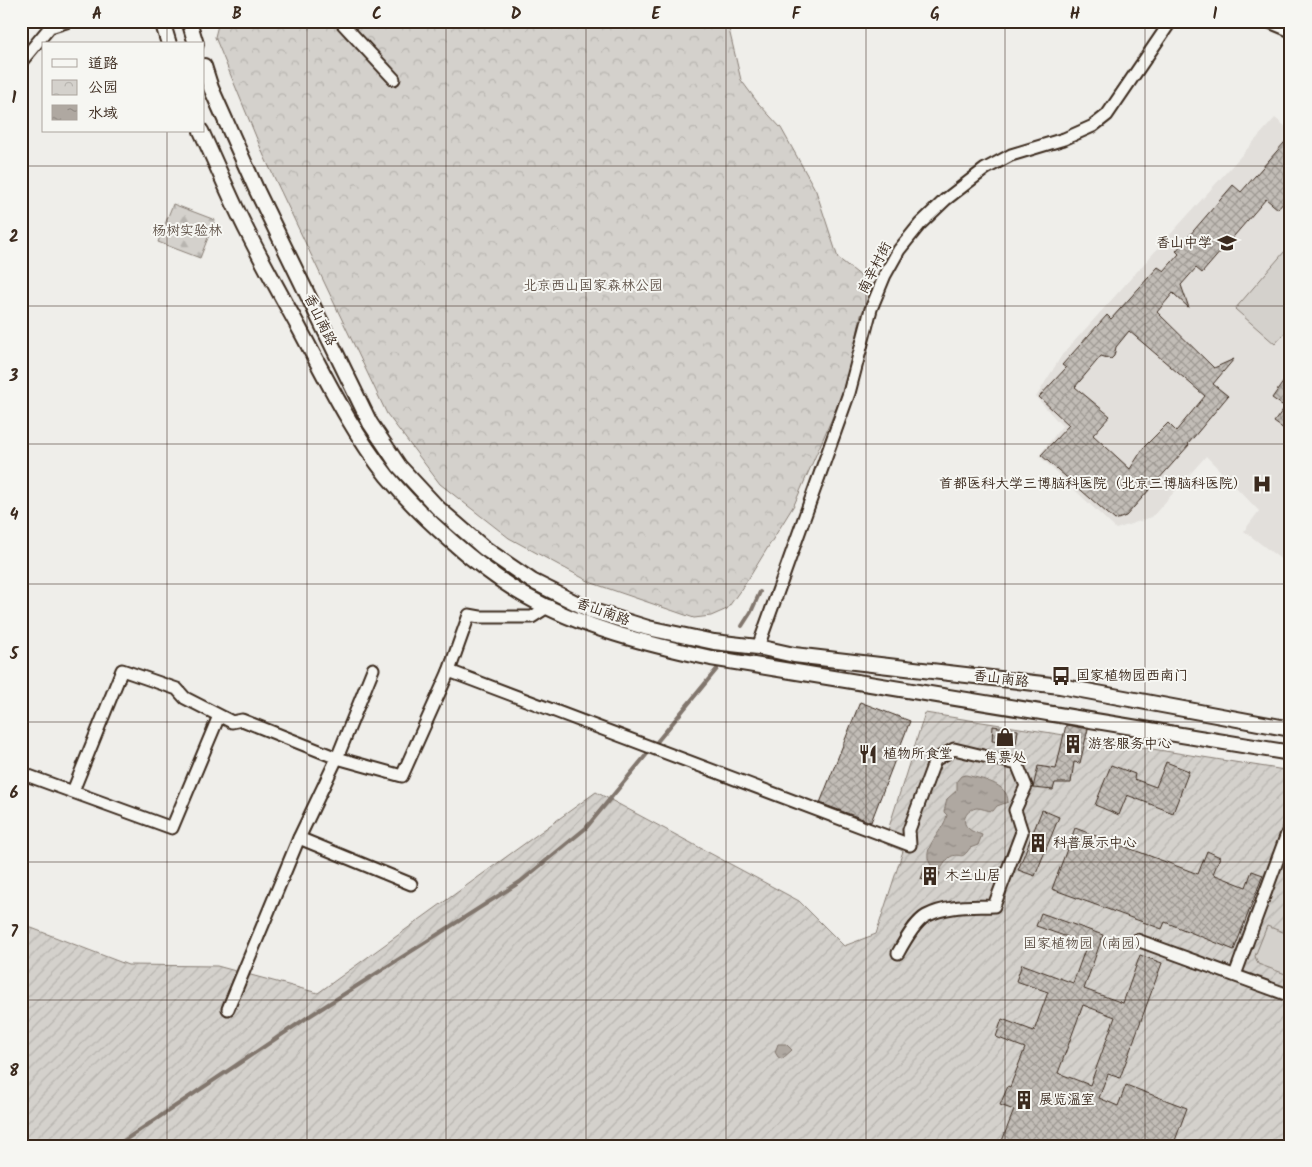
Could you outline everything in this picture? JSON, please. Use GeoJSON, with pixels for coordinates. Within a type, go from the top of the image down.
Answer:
{"type":"FeatureCollection","features":[{"type":"Feature","properties":{"kind":"street"},"geometry":{"type":"LineString","coordinates":[[21,62],[50,27],[69,21]]}},
{"type":"Feature","properties":{"kind":"street"},"geometry":{"type":"LineString","coordinates":[[162,21],[167,42]]}},
{"type":"Feature","properties":{"kind":"street"},"geometry":{"type":"LineString","coordinates":[[189,21],[195,42]]}},
{"type":"Feature","properties":{"kind":"street"},"geometry":{"type":"LineString","coordinates":[[340,21],[394,79]]}},
{"type":"Feature","properties":{"kind":"street","name":"南辛村街"},"geometry":{"type":"LineString","coordinates":[[758,646],[849,393],[871,309],[885,275],[899,250],[920,224],[984,169],[1011,155],[1064,139],[1093,126],[1107,116],[1171,21]]}},
{"type":"Feature","properties":{"kind":"street"},"geometry":{"type":"LineString","coordinates":[[1267,21],[1291,31]]}},
{"type":"Feature","properties":{"kind":"street","name":"香山南路"},"geometry":{"type":"LineString","coordinates":[[205,69],[211,88],[257,191],[370,423],[399,466],[438,508],[484,548],[532,581],[590,610],[648,628],[714,642],[758,646],[794,655],[1060,686],[1291,729]]}},
{"type":"Feature","properties":{"kind":"street","name":"香山南路"},"geometry":{"type":"LineString","coordinates":[[201,132],[248,233],[320,367],[355,429],[387,476],[428,519],[474,560],[524,595],[586,624],[644,643],[711,658],[1291,753]]}},
{"type":"Feature","properties":{"kind":"street"},"geometry":{"type":"LineString","coordinates":[[73,791],[122,670],[177,689],[185,698],[232,722],[242,720],[337,758],[402,776],[449,671],[469,615],[480,617],[532,617],[549,606]]}},
{"type":"Feature","properties":{"kind":"street"},"geometry":{"type":"LineString","coordinates":[[228,1009],[299,838],[337,758],[373,669]]}},
{"type":"Feature","properties":{"kind":"street"},"geometry":{"type":"LineString","coordinates":[[449,671],[910,845],[909,830],[935,760],[954,749],[1018,764],[1026,786],[1015,810],[1022,832],[994,906],[952,908],[924,917],[908,936],[898,953]]}},
{"type":"Feature","properties":{"kind":"street"},"geometry":{"type":"LineString","coordinates":[[28,776],[172,828],[219,716]]}},
{"type":"Feature","properties":{"kind":"street"},"geometry":{"type":"LineString","coordinates":[[1235,975],[1291,823]]}},
{"type":"Feature","properties":{"kind":"street"},"geometry":{"type":"LineString","coordinates":[[299,838],[411,884]]}},
{"type":"Feature","properties":{"kind":"street"},"geometry":{"type":"LineString","coordinates":[[1137,940],[1291,996]]}},
{"type":"Feature","properties":{"kind":"shaded area","name":"香山中学"},"geometry":{"type":"Polygon","coordinates":[[[1275,118],[1291,131],[1291,567],[1244,531],[1259,511],[1206,456],[1152,517],[1116,529],[1039,456],[1062,426],[1036,397],[1062,355],[1275,118]]]}},
{"type":"Feature","properties":{"kind":"green space","name":"北京西山国家森林公园"},"geometry":{"type":"Polygon","coordinates":[[[219,21],[727,21],[741,80],[758,103],[781,128],[816,191],[838,258],[875,287],[861,315],[854,350],[840,400],[794,505],[749,578],[727,609],[711,616],[694,618],[592,583],[509,538],[440,484],[387,414],[264,156],[215,37],[219,21]]]}},
{"type":"Feature","properties":{"kind":"green space","name":"杨树实验林"},"geometry":{"type":"Polygon","coordinates":[[[173,204],[215,220],[200,258],[158,242],[173,204]]]}},
{"type":"Feature","properties":{"kind":"green space"},"geometry":{"type":"Polygon","coordinates":[[[1291,244],[1291,326],[1275,344],[1235,309],[1291,244]]]}},
{"type":"Feature","properties":{"kind":"green space","name":"国家植物园（南园）"},"geometry":{"type":"Polygon","coordinates":[[[925,713],[1291,771],[1291,1146],[21,1146],[21,924],[128,965],[217,966],[318,993],[596,792],[799,901],[844,946],[876,934],[903,851],[884,843],[925,713]]]}},
{"type":"Feature","properties":{"kind":"green space"},"geometry":{"type":"Polygon","coordinates":[[[1267,926],[1291,935],[1291,976],[1258,964],[1255,956],[1267,926]]]}},
{"type":"Feature","properties":{"kind":"water"},"geometry":{"type":"Polygon","coordinates":[[[966,775],[986,780],[999,786],[1004,790],[1008,802],[997,806],[993,811],[977,808],[970,811],[966,816],[965,822],[969,829],[982,835],[978,845],[970,848],[963,855],[950,857],[940,870],[933,869],[928,859],[928,852],[945,821],[947,815],[944,812],[947,799],[957,790],[957,781],[961,776],[966,775]]]}},
{"type":"Feature","properties":{"kind":"water"},"geometry":{"type":"Polygon","coordinates":[[[778,1044],[786,1044],[792,1050],[782,1059],[775,1052],[778,1044]]]}},
{"type":"Feature","properties":{"kind":"building"},"geometry":{"type":"Polygon","coordinates":[[[1291,135],[1291,194],[1278,209],[1266,199],[1202,273],[1196,268],[1181,285],[1189,308],[1173,293],[1157,312],[1214,368],[1234,359],[1213,384],[1228,396],[1189,445],[1126,516],[1115,520],[1041,455],[1069,425],[1039,397],[1066,368],[1062,365],[1107,315],[1111,319],[1158,267],[1164,271],[1179,254],[1176,251],[1233,185],[1241,192],[1291,135]],[[1129,331],[1116,347],[1114,356],[1111,359],[1101,356],[1075,387],[1110,416],[1093,435],[1130,469],[1144,447],[1168,423],[1176,431],[1205,396],[1129,331]]]}},
{"type":"Feature","properties":{"kind":"building"},"geometry":{"type":"Polygon","coordinates":[[[1291,371],[1291,434],[1274,422],[1285,407],[1272,398],[1291,371]]]}},
{"type":"Feature","properties":{"kind":"building","name":"植物所食堂"},"geometry":{"type":"Polygon","coordinates":[[[860,702],[910,721],[871,822],[820,803],[860,702]]]}},
{"type":"Feature","properties":{"kind":"building","name":"游客服务中心"},"geometry":{"type":"Polygon","coordinates":[[[1066,725],[1088,729],[1080,763],[1074,762],[1071,783],[1055,783],[1053,790],[1033,788],[1038,766],[1056,769],[1066,725]]]}},
{"type":"Feature","properties":{"kind":"building","name":"售票处"},"geometry":{"type":"Polygon","coordinates":[[[993,726],[1018,730],[1016,744],[992,741],[993,726]]]}},
{"type":"Feature","properties":{"kind":"building"},"geometry":{"type":"Polygon","coordinates":[[[1166,762],[1189,771],[1173,813],[1127,795],[1119,815],[1095,805],[1111,765],[1135,774],[1134,779],[1156,787],[1166,762]]]}},
{"type":"Feature","properties":{"kind":"building","name":"科普展示中心"},"geometry":{"type":"Polygon","coordinates":[[[1042,810],[1059,817],[1035,876],[1018,870],[1042,810]]]}},
{"type":"Feature","properties":{"kind":"building"},"geometry":{"type":"Polygon","coordinates":[[[1075,828],[1198,874],[1207,851],[1220,857],[1213,874],[1246,887],[1252,871],[1263,875],[1234,950],[1165,922],[1162,929],[1052,889],[1075,828]]]}},
{"type":"Feature","properties":{"kind":"building","name":"木兰山居"},"geometry":{"type":"Polygon","coordinates":[[[925,867],[940,873],[936,884],[921,879],[925,867]]]}},
{"type":"Feature","properties":{"kind":"building"},"geometry":{"type":"Polygon","coordinates":[[[1041,913],[1103,935],[1084,989],[1123,1003],[1140,955],[1162,963],[1120,1078],[1108,1074],[1099,1098],[1118,1106],[1126,1085],[1187,1108],[1173,1146],[1000,1146],[1014,1110],[1000,1105],[1008,1086],[1010,1087],[1025,1048],[996,1037],[1002,1019],[1034,1031],[1048,992],[1016,981],[1022,964],[1073,983],[1087,944],[1036,926],[1041,913]],[[1083,1005],[1058,1073],[1090,1085],[1115,1017],[1083,1005]]]}},
{"type":"Feature","properties":{"kind":"waterway"},"geometry":{"type":"LineString","coordinates":[[742,626],[760,592]]}},
{"type":"Feature","properties":{"kind":"waterway"},"geometry":{"type":"LineString","coordinates":[[116,1146],[308,1017],[520,882],[586,828],[717,669]]}},
{"type":"Feature","properties":{"kind":"place","name":"香山中学"},"geometry":{"type":"Point","coordinates":[1227,243]}},
{"type":"Feature","properties":{"kind":"place","name":"首都医科大学三博脑科医院（北京三博脑科医院）"},"geometry":{"type":"Point","coordinates":[1262,484]}},
{"type":"Feature","properties":{"kind":"place","name":"国家植物园西南门"},"geometry":{"type":"Point","coordinates":[1061,676]}},
{"type":"Feature","properties":{"kind":"place","name":"售票处"},"geometry":{"type":"Point","coordinates":[1005,737]}},
{"type":"Feature","properties":{"kind":"place","name":"游客服务中心"},"geometry":{"type":"Point","coordinates":[1073,744]}},
{"type":"Feature","properties":{"kind":"place","name":"植物所食堂"},"geometry":{"type":"Point","coordinates":[868,754]}},
{"type":"Feature","properties":{"kind":"place","name":"科普展示中心"},"geometry":{"type":"Point","coordinates":[1038,843]}},
{"type":"Feature","properties":{"kind":"place","name":"木兰山居"},"geometry":{"type":"Point","coordinates":[930,876]}},
{"type":"Feature","properties":{"kind":"place","name":"展览温室"},"geometry":{"type":"Point","coordinates":[1024,1100]}}]}
